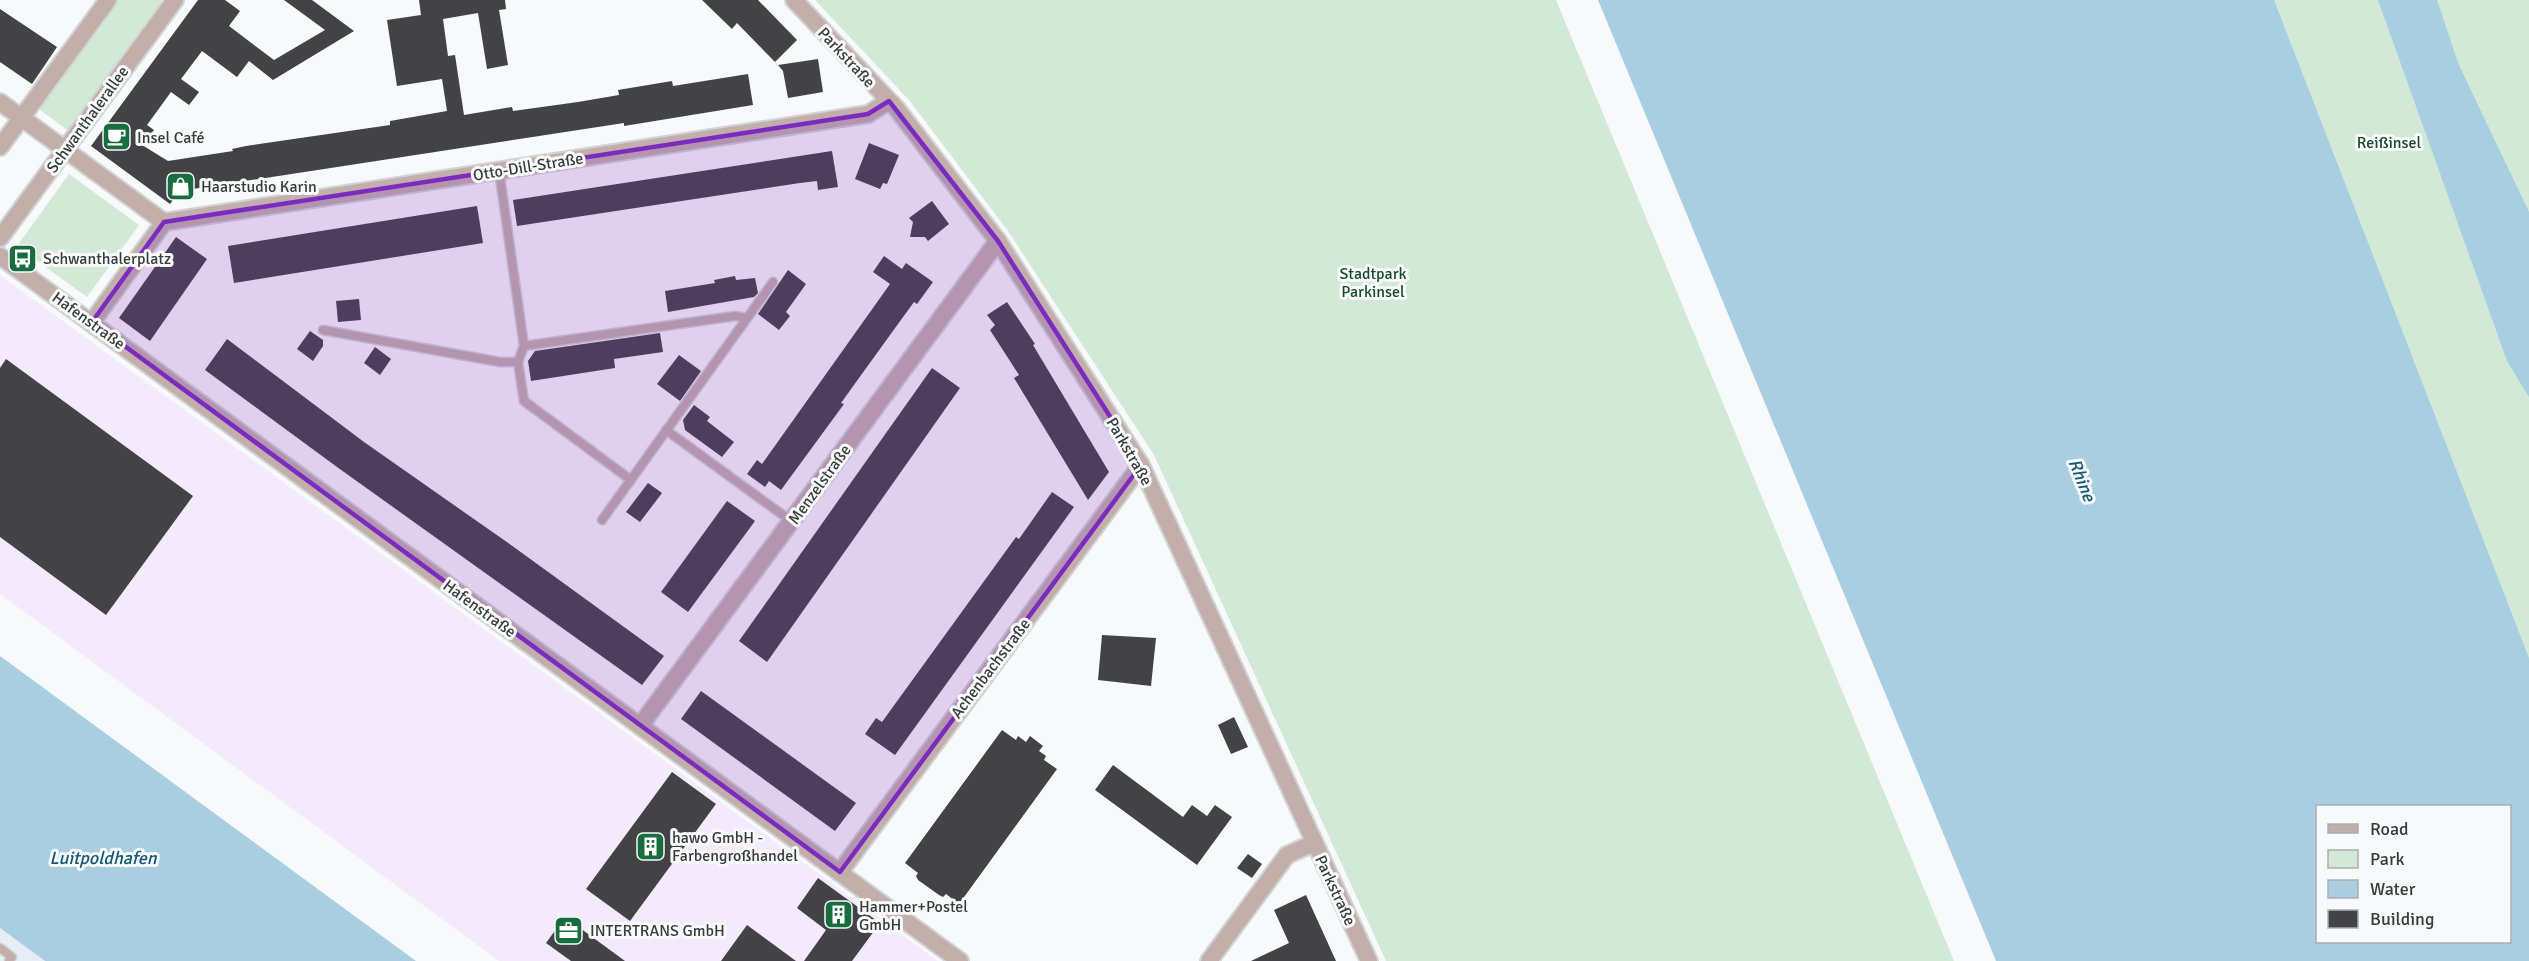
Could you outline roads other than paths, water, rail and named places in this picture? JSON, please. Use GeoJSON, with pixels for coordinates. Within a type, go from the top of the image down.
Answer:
{"type":"FeatureCollection","features":[{"type":"Feature","properties":{"kind":"street"},"geometry":{"type":"LineString","coordinates":[[0,147],[108,0]]}},
{"type":"Feature","properties":{"kind":"street","name":"Schwanthalerallee"},"geometry":{"type":"LineString","coordinates":[[0,238],[175,0]]}},
{"type":"Feature","properties":{"kind":"street","name":"Parkstraße"},"geometry":{"type":"LineString","coordinates":[[794,0],[889,101],[998,241],[1141,465],[1369,961]]}},
{"type":"Feature","properties":{"kind":"street","name":"Otto-Dill-Straße"},"geometry":{"type":"LineString","coordinates":[[164,222],[868,114],[889,101]]}},
{"type":"Feature","properties":{"kind":"street"},"geometry":{"type":"LineString","coordinates":[[0,102],[164,222],[92,322]]}},
{"type":"Feature","properties":{"kind":"street","name":"Menzelstraße"},"geometry":{"type":"LineString","coordinates":[[640,726],[998,241]]}},
{"type":"Feature","properties":{"kind":"street","name":"Hafenstraße"},"geometry":{"type":"LineString","coordinates":[[0,256],[960,961]]}},
{"type":"Feature","properties":{"kind":"street","name":"Achenbachstraße"},"geometry":{"type":"LineString","coordinates":[[840,872],[1141,465]]}},
{"type":"Feature","properties":{"kind":"street"},"geometry":{"type":"LineString","coordinates":[[1209,961],[1287,855],[1314,843]]}},
{"type":"Feature","properties":{"kind":"lane"},"geometry":{"type":"LineString","coordinates":[[499,170],[524,346],[518,362],[524,401],[631,480]]}},
{"type":"Feature","properties":{"kind":"lane"},"geometry":{"type":"LineString","coordinates":[[602,520],[773,282]]}},
{"type":"Feature","properties":{"kind":"lane"},"geometry":{"type":"LineString","coordinates":[[524,346],[735,316],[746,318]]}},
{"type":"Feature","properties":{"kind":"lane"},"geometry":{"type":"LineString","coordinates":[[323,330],[501,362],[518,362]]}},
{"type":"Feature","properties":{"kind":"lane"},"geometry":{"type":"LineString","coordinates":[[666,430],[791,521]]}},
{"type":"Feature","properties":{"kind":"lane"},"geometry":{"type":"LineString","coordinates":[[0,948],[12,957],[9,961]]}},
{"type":"Feature","properties":{"kind":"water","name":"Rhine"},"geometry":{"type":"Polygon","coordinates":[[[1598,0],[2274,0],[2529,658],[2529,961],[1996,961],[1598,0]]]}},
{"type":"Feature","properties":{"kind":"water"},"geometry":{"type":"Polygon","coordinates":[[[2378,0],[2437,0],[2458,63],[2529,212],[2529,397],[2507,361],[2378,0]]]}},
{"type":"Feature","properties":{"kind":"water","name":"Luitpoldhafen"},"geometry":{"type":"Polygon","coordinates":[[[0,656],[416,961],[45,961],[0,928],[0,656]]]}},
{"type":"Feature","properties":{"kind":"place","name":"Insel Café"},"geometry":{"type":"Point","coordinates":[116,137]}},
{"type":"Feature","properties":{"kind":"place","name":"Haarstudio Karin"},"geometry":{"type":"Point","coordinates":[180,186]}},
{"type":"Feature","properties":{"kind":"place","name":"Schwanthalerplatz"},"geometry":{"type":"Point","coordinates":[22,258]}},
{"type":"Feature","properties":{"kind":"place","name":"hawo GmbH - Farbengroßhandel"},"geometry":{"type":"Point","coordinates":[651,846]}},
{"type":"Feature","properties":{"kind":"place","name":"Hammer+Postel GmbH"},"geometry":{"type":"Point","coordinates":[838,915]}},
{"type":"Feature","properties":{"kind":"place","name":"INTERTRANS GmbH"},"geometry":{"type":"Point","coordinates":[569,930]}},
{"type":"Feature","properties":{"kind":"park label","name":"Reißinsel"},"geometry":{"type":"Point","coordinates":[2389,142]}},
{"type":"Feature","properties":{"kind":"park label","name":"Stadtpark Parkinsel"},"geometry":{"type":"Point","coordinates":[1373,282]}}]}
